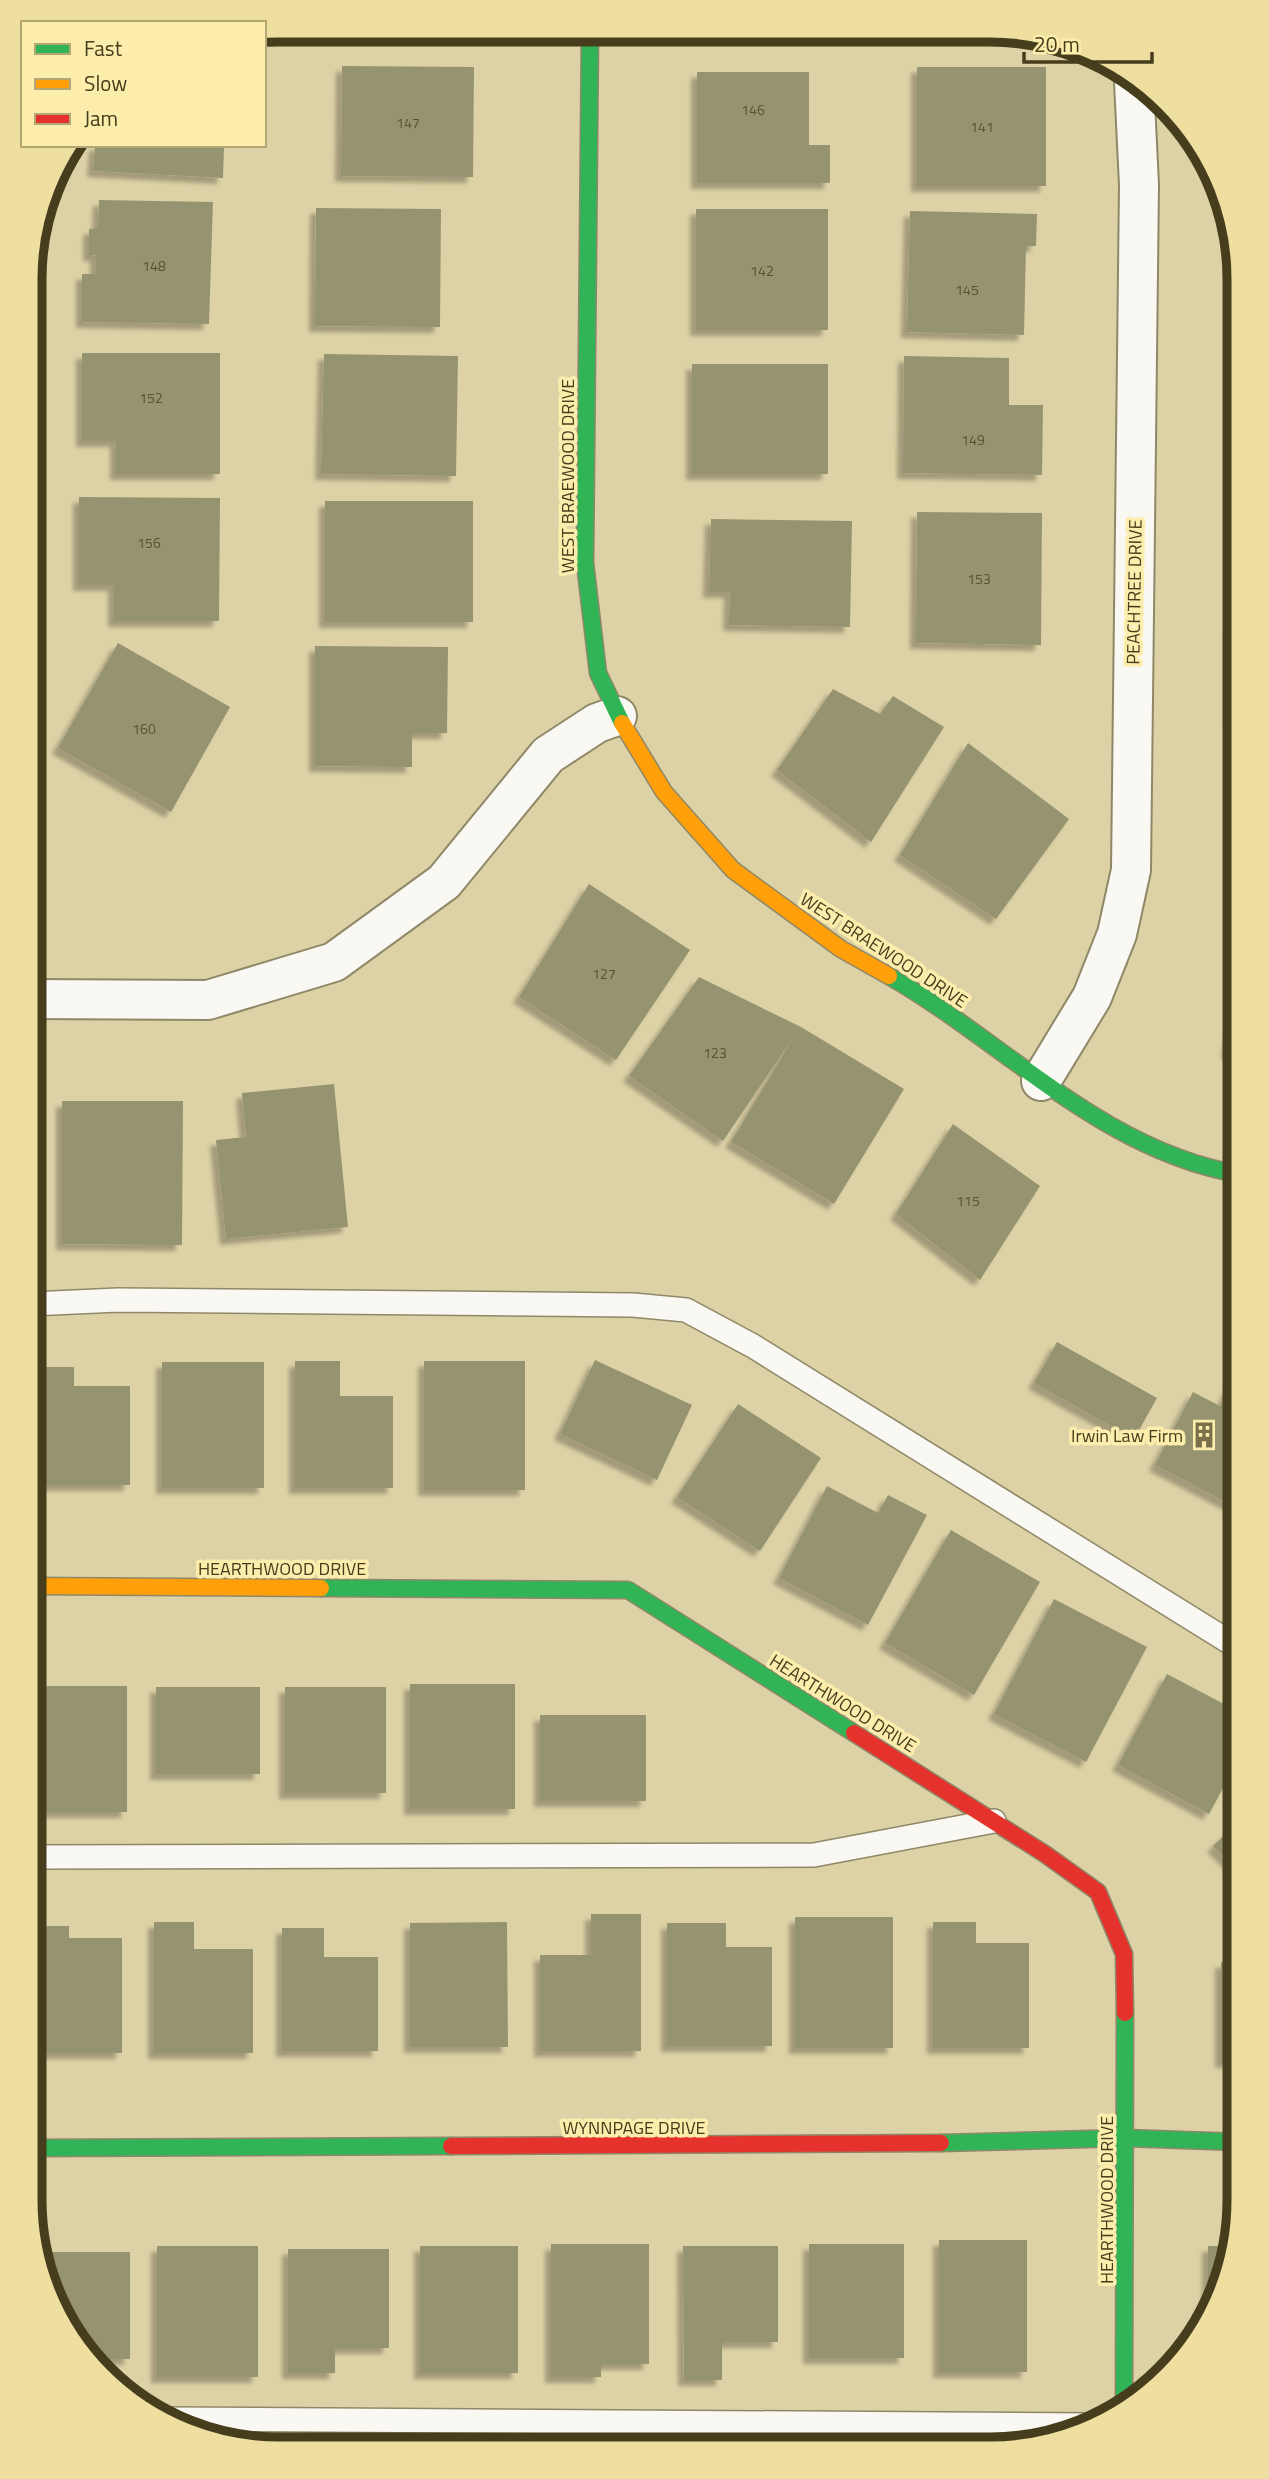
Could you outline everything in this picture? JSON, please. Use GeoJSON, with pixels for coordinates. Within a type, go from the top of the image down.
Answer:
{"type":"FeatureCollection","features":[{"type":"Feature","properties":{"kind":"street","name":"WEST BRAEWOOD DRIVE"},"geometry":{"type":"LineString","coordinates":[[590,43],[585,563],[598,673],[617,716],[664,792],[733,870],[841,949],[918,993],[1041,1082],[1122,1132],[1168,1153],[1227,1172]]}},
{"type":"Feature","properties":{"kind":"street","name":"PEACHTREE DRIVE"},"geometry":{"type":"LineString","coordinates":[[1041,1082],[1092,997],[1117,934],[1131,870],[1139,185],[1134,92]]}},
{"type":"Feature","properties":{"kind":"street"},"geometry":{"type":"LineString","coordinates":[[42,999],[208,1000],[334,962],[444,882],[548,755],[597,723],[617,716]]}},
{"type":"Feature","properties":{"kind":"street","name":"HEARTHWOOD DRIVE"},"geometry":{"type":"LineString","coordinates":[[42,1586],[628,1590],[994,1821],[1098,1892],[1124,1954],[1124,2394]]}},
{"type":"Feature","properties":{"kind":"street","name":"WYNNPAGE DRIVE"},"geometry":{"type":"LineString","coordinates":[[42,2148],[840,2145],[1126,2138],[1226,2142]]}},
{"type":"Feature","properties":{"kind":"lane"},"geometry":{"type":"LineString","coordinates":[[42,1303],[118,1300],[323,1301],[633,1305],[686,1310],[753,1346],[1226,1640]]}},
{"type":"Feature","properties":{"kind":"lane"},"geometry":{"type":"LineString","coordinates":[[42,1857],[814,1855],[994,1821]]}},
{"type":"Feature","properties":{"kind":"lane"},"geometry":{"type":"LineString","coordinates":[[188,2419],[1063,2425]]}},
{"type":"Feature","properties":{"kind":"building"},"geometry":{"type":"Polygon","coordinates":[[[342,66],[474,67],[473,177],[341,176],[342,66]]]}},
{"type":"Feature","properties":{"kind":"building"},"geometry":{"type":"Polygon","coordinates":[[[917,67],[1046,67],[1046,186],[917,186],[917,67]]]}},
{"type":"Feature","properties":{"kind":"building"},"geometry":{"type":"Polygon","coordinates":[[[697,72],[809,72],[809,145],[830,145],[830,183],[697,183],[697,72]]]}},
{"type":"Feature","properties":{"kind":"building"},"geometry":{"type":"Polygon","coordinates":[[[95,147],[224,147],[223,178],[93,171],[95,147]]]}},
{"type":"Feature","properties":{"kind":"building"},"geometry":{"type":"Polygon","coordinates":[[[99,200],[213,202],[209,324],[82,322],[82,274],[96,274],[96,255],[89,256],[89,229],[98,228],[99,200]]]}},
{"type":"Feature","properties":{"kind":"building"},"geometry":{"type":"Polygon","coordinates":[[[316,208],[441,209],[440,327],[315,326],[316,208]]]}},
{"type":"Feature","properties":{"kind":"building"},"geometry":{"type":"Polygon","coordinates":[[[696,209],[828,209],[828,330],[696,330],[696,209]]]}},
{"type":"Feature","properties":{"kind":"building"},"geometry":{"type":"Polygon","coordinates":[[[910,211],[1037,214],[1036,246],[1026,246],[1024,335],[907,332],[910,211]]]}},
{"type":"Feature","properties":{"kind":"building"},"geometry":{"type":"Polygon","coordinates":[[[82,353],[220,353],[220,474],[116,474],[116,441],[82,441],[82,353]]]}},
{"type":"Feature","properties":{"kind":"building"},"geometry":{"type":"Polygon","coordinates":[[[324,354],[458,356],[456,476],[321,474],[324,354]]]}},
{"type":"Feature","properties":{"kind":"building"},"geometry":{"type":"Polygon","coordinates":[[[904,356],[1009,358],[1009,405],[1043,405],[1042,475],[903,473],[904,356]]]}},
{"type":"Feature","properties":{"kind":"building"},"geometry":{"type":"Polygon","coordinates":[[[692,364],[828,364],[828,474],[692,474],[692,364]]]}},
{"type":"Feature","properties":{"kind":"building"},"geometry":{"type":"Polygon","coordinates":[[[79,497],[220,498],[219,621],[114,621],[114,585],[79,585],[79,497]]]}},
{"type":"Feature","properties":{"kind":"building"},"geometry":{"type":"Polygon","coordinates":[[[325,501],[473,501],[473,622],[325,622],[325,501]]]}},
{"type":"Feature","properties":{"kind":"building"},"geometry":{"type":"Polygon","coordinates":[[[917,512],[1042,513],[1041,645],[916,643],[917,512]]]}},
{"type":"Feature","properties":{"kind":"building"},"geometry":{"type":"Polygon","coordinates":[[[711,519],[852,521],[850,627],[729,625],[730,592],[709,592],[711,519]]]}},
{"type":"Feature","properties":{"kind":"building"},"geometry":{"type":"Polygon","coordinates":[[[118,643],[230,707],[171,812],[58,748],[118,643]]]}},
{"type":"Feature","properties":{"kind":"building"},"geometry":{"type":"Polygon","coordinates":[[[315,646],[448,647],[447,733],[412,733],[412,767],[315,766],[315,646]]]}},
{"type":"Feature","properties":{"kind":"building"},"geometry":{"type":"Polygon","coordinates":[[[833,689],[880,714],[893,696],[944,727],[871,842],[777,770],[833,689]]]}},
{"type":"Feature","properties":{"kind":"building"},"geometry":{"type":"Polygon","coordinates":[[[968,743],[1069,819],[996,919],[900,855],[968,743]]]}},
{"type":"Feature","properties":{"kind":"building"},"geometry":{"type":"Polygon","coordinates":[[[589,884],[690,950],[616,1060],[519,997],[589,884]]]}},
{"type":"Feature","properties":{"kind":"building"},"geometry":{"type":"Polygon","coordinates":[[[699,977],[801,1027],[904,1089],[834,1204],[731,1142],[793,1038],[723,1141],[629,1076],[699,977]]]}},
{"type":"Feature","properties":{"kind":"building"},"geometry":{"type":"Polygon","coordinates":[[[334,1084],[348,1227],[226,1239],[216,1140],[246,1137],[242,1093],[334,1084]]]}},
{"type":"Feature","properties":{"kind":"building"},"geometry":{"type":"Polygon","coordinates":[[[62,1101],[183,1101],[182,1245],[62,1244],[62,1101]]]}},
{"type":"Feature","properties":{"kind":"building"},"geometry":{"type":"Polygon","coordinates":[[[953,1124],[1040,1186],[980,1280],[896,1214],[953,1124]]]}},
{"type":"Feature","properties":{"kind":"building"},"geometry":{"type":"Polygon","coordinates":[[[1057,1342],[1157,1398],[1134,1439],[1034,1383],[1057,1342]]]}},
{"type":"Feature","properties":{"kind":"building"},"geometry":{"type":"Polygon","coordinates":[[[595,1360],[692,1405],[657,1480],[560,1434],[595,1360]]]}},
{"type":"Feature","properties":{"kind":"building"},"geometry":{"type":"Polygon","coordinates":[[[295,1361],[340,1361],[340,1396],[393,1396],[393,1488],[295,1488],[295,1361]]]}},
{"type":"Feature","properties":{"kind":"building"},"geometry":{"type":"Polygon","coordinates":[[[424,1361],[525,1361],[525,1490],[424,1490],[424,1361]]]}},
{"type":"Feature","properties":{"kind":"building"},"geometry":{"type":"Polygon","coordinates":[[[162,1362],[264,1362],[264,1488],[162,1488],[162,1362]]]}},
{"type":"Feature","properties":{"kind":"building"},"geometry":{"type":"Polygon","coordinates":[[[42,1367],[74,1367],[74,1386],[130,1386],[130,1485],[42,1485],[42,1367]]]}},
{"type":"Feature","properties":{"kind":"building","name":"Irwin Law Firm"},"geometry":{"type":"Polygon","coordinates":[[[1193,1392],[1220,1406],[1226,1393],[1226,1502],[1155,1465],[1193,1392]]]}},
{"type":"Feature","properties":{"kind":"building"},"geometry":{"type":"Polygon","coordinates":[[[738,1404],[821,1458],[760,1551],[677,1497],[738,1404]]]}},
{"type":"Feature","properties":{"kind":"building"},"geometry":{"type":"Polygon","coordinates":[[[827,1486],[878,1513],[888,1495],[927,1515],[868,1625],[779,1578],[827,1486]]]}},
{"type":"Feature","properties":{"kind":"building"},"geometry":{"type":"Polygon","coordinates":[[[951,1530],[1040,1582],[974,1695],[885,1643],[951,1530]]]}},
{"type":"Feature","properties":{"kind":"building"},"geometry":{"type":"Polygon","coordinates":[[[1054,1599],[1147,1647],[1086,1762],[994,1714],[1054,1599]]]}},
{"type":"Feature","properties":{"kind":"building"},"geometry":{"type":"Polygon","coordinates":[[[1167,1674],[1226,1705],[1226,1782],[1209,1814],[1118,1765],[1167,1674]]]}},
{"type":"Feature","properties":{"kind":"building"},"geometry":{"type":"Polygon","coordinates":[[[410,1684],[515,1684],[515,1809],[410,1809],[410,1684]]]}},
{"type":"Feature","properties":{"kind":"building"},"geometry":{"type":"Polygon","coordinates":[[[42,1686],[127,1686],[127,1812],[42,1812],[42,1686]]]}},
{"type":"Feature","properties":{"kind":"building"},"geometry":{"type":"Polygon","coordinates":[[[156,1687],[260,1687],[260,1774],[156,1774],[156,1687]]]}},
{"type":"Feature","properties":{"kind":"building"},"geometry":{"type":"Polygon","coordinates":[[[285,1687],[386,1687],[386,1793],[285,1793],[285,1687]]]}},
{"type":"Feature","properties":{"kind":"building"},"geometry":{"type":"Polygon","coordinates":[[[540,1715],[646,1715],[646,1801],[540,1801],[540,1715]]]}},
{"type":"Feature","properties":{"kind":"building"},"geometry":{"type":"Polygon","coordinates":[[[1226,1834],[1226,1860],[1213,1846],[1226,1834]]]}},
{"type":"Feature","properties":{"kind":"building"},"geometry":{"type":"Polygon","coordinates":[[[591,1914],[641,1914],[641,2051],[540,2051],[540,1955],[591,1955],[591,1914]]]}},
{"type":"Feature","properties":{"kind":"building"},"geometry":{"type":"Polygon","coordinates":[[[795,1917],[893,1917],[893,2048],[795,2048],[795,1917]]]}},
{"type":"Feature","properties":{"kind":"building"},"geometry":{"type":"Polygon","coordinates":[[[154,1922],[194,1922],[194,1949],[253,1949],[253,2053],[154,2053],[154,1922]]]}},
{"type":"Feature","properties":{"kind":"building"},"geometry":{"type":"Polygon","coordinates":[[[507,1922],[508,2047],[410,2047],[410,1923],[507,1922]]]}},
{"type":"Feature","properties":{"kind":"building"},"geometry":{"type":"Polygon","coordinates":[[[933,1922],[976,1922],[976,1943],[1029,1943],[1029,2048],[933,2048],[933,1922]]]}},
{"type":"Feature","properties":{"kind":"building"},"geometry":{"type":"Polygon","coordinates":[[[667,1923],[726,1923],[726,1947],[772,1947],[772,2046],[667,2046],[667,1923]]]}},
{"type":"Feature","properties":{"kind":"building"},"geometry":{"type":"Polygon","coordinates":[[[42,1926],[69,1926],[69,1938],[122,1938],[122,2053],[42,2053],[42,1926]]]}},
{"type":"Feature","properties":{"kind":"building"},"geometry":{"type":"Polygon","coordinates":[[[282,1928],[324,1928],[324,1957],[378,1957],[378,2051],[282,2051],[282,1928]]]}},
{"type":"Feature","properties":{"kind":"building"},"geometry":{"type":"Polygon","coordinates":[[[1221,1962],[1226,1962],[1226,2062],[1221,2062],[1221,1962]]]}},
{"type":"Feature","properties":{"kind":"building"},"geometry":{"type":"Polygon","coordinates":[[[939,2240],[1027,2240],[1027,2372],[939,2372],[939,2240]]]}},
{"type":"Feature","properties":{"kind":"building"},"geometry":{"type":"Polygon","coordinates":[[[551,2244],[649,2244],[649,2364],[601,2364],[601,2377],[551,2377],[551,2244]]]}},
{"type":"Feature","properties":{"kind":"building"},"geometry":{"type":"Polygon","coordinates":[[[809,2244],[904,2244],[904,2358],[809,2358],[809,2244]]]}},
{"type":"Feature","properties":{"kind":"building"},"geometry":{"type":"Polygon","coordinates":[[[157,2246],[258,2246],[258,2377],[157,2377],[157,2246]]]}},
{"type":"Feature","properties":{"kind":"building"},"geometry":{"type":"Polygon","coordinates":[[[420,2246],[518,2246],[518,2373],[420,2373],[420,2246]]]}},
{"type":"Feature","properties":{"kind":"building"},"geometry":{"type":"Polygon","coordinates":[[[683,2246],[778,2246],[778,2342],[722,2342],[722,2380],[684,2380],[683,2246]]]}},
{"type":"Feature","properties":{"kind":"building"},"geometry":{"type":"Polygon","coordinates":[[[1208,2246],[1222,2246],[1219,2261],[1208,2293],[1208,2246]]]}},
{"type":"Feature","properties":{"kind":"building"},"geometry":{"type":"Polygon","coordinates":[[[288,2249],[389,2249],[389,2348],[335,2348],[335,2373],[288,2373],[288,2249]]]}},
{"type":"Feature","properties":{"kind":"building"},"geometry":{"type":"Polygon","coordinates":[[[49,2252],[130,2252],[130,2359],[104,2359],[91,2344],[60,2291],[49,2252]]]}},
{"type":"Feature","properties":{"kind":"traffic: fast"},"geometry":{"type":"LineString","coordinates":[[590,43],[585,563],[598,673],[622,723]]}},
{"type":"Feature","properties":{"kind":"traffic: fast"},"geometry":{"type":"LineString","coordinates":[[889,976],[1099,1119],[1143,1143],[1190,1162],[1227,1171]]}},
{"type":"Feature","properties":{"kind":"traffic: fast"},"geometry":{"type":"LineString","coordinates":[[321,1588],[628,1590],[854,1733]]}},
{"type":"Feature","properties":{"kind":"traffic: fast"},"geometry":{"type":"LineString","coordinates":[[1124,2395],[1125,2013]]}},
{"type":"Feature","properties":{"kind":"traffic: fast"},"geometry":{"type":"LineString","coordinates":[[941,2143],[1126,2138],[1226,2142]]}},
{"type":"Feature","properties":{"kind":"traffic: fast"},"geometry":{"type":"LineString","coordinates":[[42,2148],[451,2146]]}},
{"type":"Feature","properties":{"kind":"traffic: slow"},"geometry":{"type":"LineString","coordinates":[[622,723],[664,792],[733,870],[841,949],[889,976]]}},
{"type":"Feature","properties":{"kind":"traffic: slow"},"geometry":{"type":"LineString","coordinates":[[42,1586],[321,1588]]}},
{"type":"Feature","properties":{"kind":"traffic: jam"},"geometry":{"type":"LineString","coordinates":[[854,1733],[1045,1854],[1098,1892],[1124,1954],[1125,2013]]}},
{"type":"Feature","properties":{"kind":"traffic: jam"},"geometry":{"type":"LineString","coordinates":[[451,2146],[941,2143]]}},
{"type":"Feature","properties":{"kind":"place","name":"Irwin Law Firm"},"geometry":{"type":"Point","coordinates":[1204,1435]}}]}
